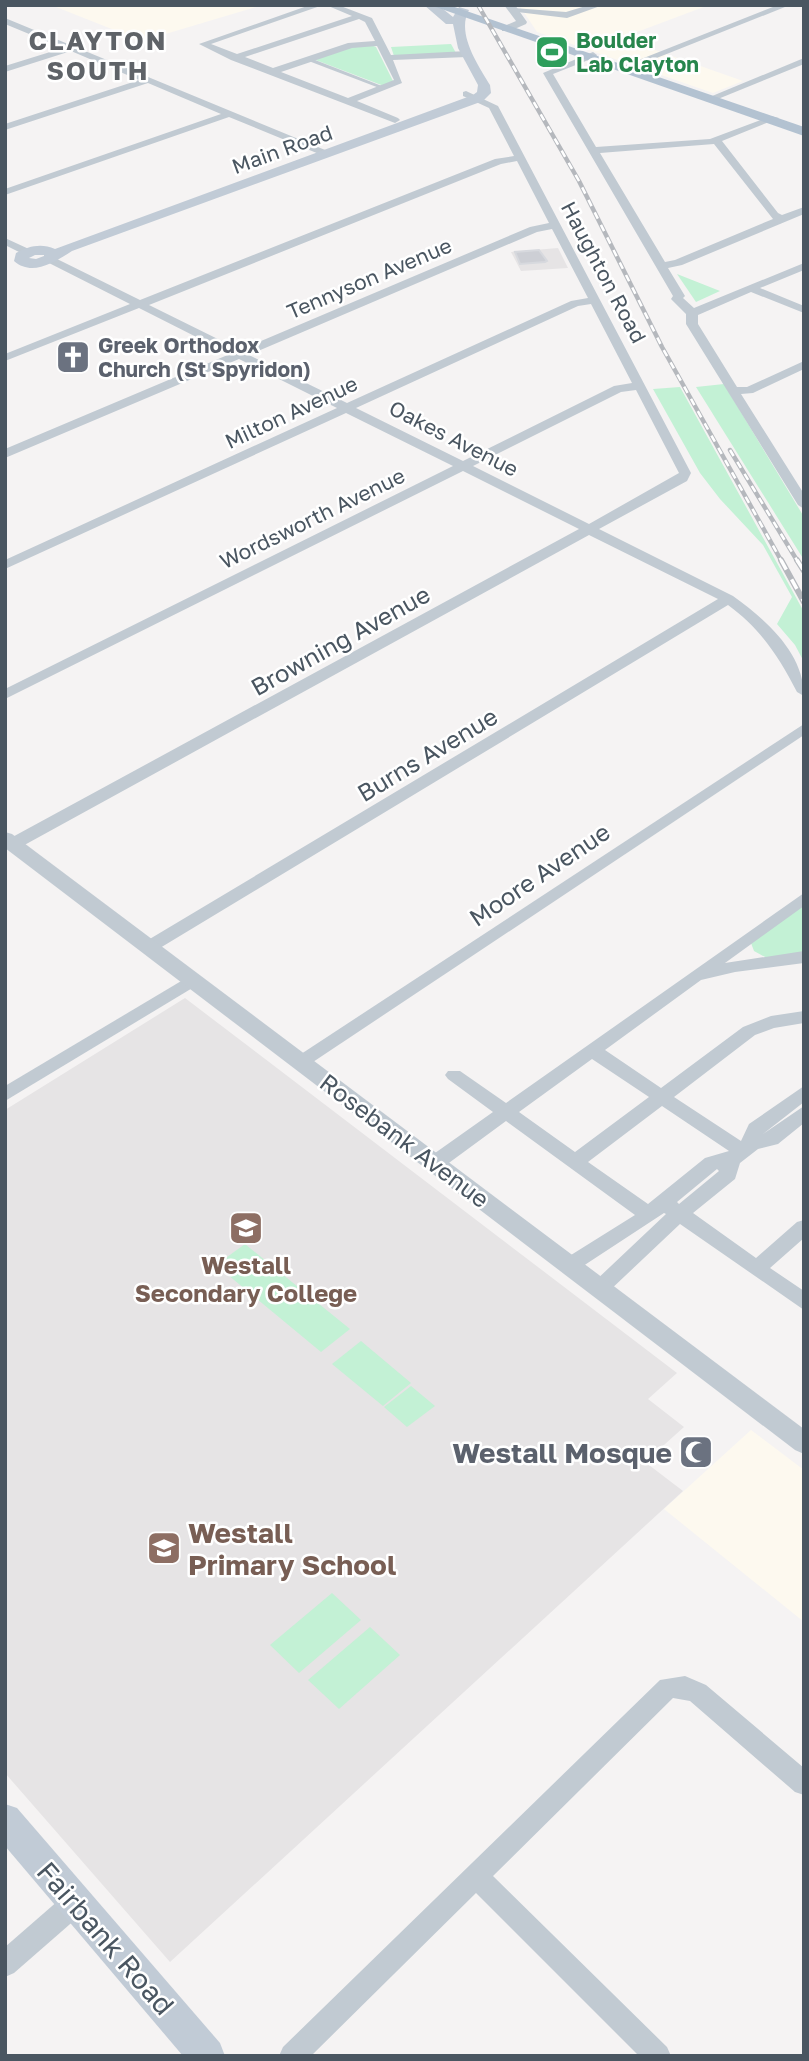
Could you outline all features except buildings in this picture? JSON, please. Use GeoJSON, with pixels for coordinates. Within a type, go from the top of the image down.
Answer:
{"type":"FeatureCollection","features":[{"type":"Feature","properties":{"kind":"main road"},"geometry":{"type":"LineString","coordinates":[[430,5],[457,14],[512,21],[590,56],[804,130]]}},
{"type":"Feature","properties":{"kind":"main road"},"geometry":{"type":"LineString","coordinates":[[436,5],[457,14]]}},
{"type":"Feature","properties":{"kind":"main road","name":"Haughton Road"},"geometry":{"type":"LineString","coordinates":[[457,14],[476,92]]}},
{"type":"Feature","properties":{"kind":"main road"},"geometry":{"type":"LineString","coordinates":[[512,21],[590,56],[626,66],[713,99]]}},
{"type":"Feature","properties":{"kind":"main road","name":"Main Road"},"geometry":{"type":"LineString","coordinates":[[369,134],[395,120],[476,92]]}},
{"type":"Feature","properties":{"kind":"main road","name":"Main Road"},"geometry":{"type":"LineString","coordinates":[[22,261],[52,259],[67,248],[476,92]]}},
{"type":"Feature","properties":{"kind":"main road","name":"Main Road"},"geometry":{"type":"LineString","coordinates":[[22,261],[47,249],[198,198]]}},
{"type":"Feature","properties":{"kind":"main road","name":"Fairbank Road"},"geometry":{"type":"LineString","coordinates":[[5,1820],[207,2056]]}},
{"type":"Feature","properties":{"kind":"street"},"geometry":{"type":"LineString","coordinates":[[319,5],[203,44],[395,120]]}},
{"type":"Feature","properties":{"kind":"street"},"geometry":{"type":"LineString","coordinates":[[330,5],[369,20],[399,81],[347,102]]}},
{"type":"Feature","properties":{"kind":"street"},"geometry":{"type":"LineString","coordinates":[[512,21],[568,15],[599,5]]}},
{"type":"Feature","properties":{"kind":"street"},"geometry":{"type":"LineString","coordinates":[[626,66],[786,5]]}},
{"type":"Feature","properties":{"kind":"street"},"geometry":{"type":"LineString","coordinates":[[234,58],[361,16]]}},
{"type":"Feature","properties":{"kind":"street"},"geometry":{"type":"LineString","coordinates":[[5,20],[321,152]]}},
{"type":"Feature","properties":{"kind":"street"},"geometry":{"type":"LineString","coordinates":[[271,72],[351,45],[382,43]]}},
{"type":"Feature","properties":{"kind":"street"},"geometry":{"type":"LineString","coordinates":[[5,69],[72,48]]}},
{"type":"Feature","properties":{"kind":"street"},"geometry":{"type":"LineString","coordinates":[[389,58],[465,49]]}},
{"type":"Feature","properties":{"kind":"street"},"geometry":{"type":"LineString","coordinates":[[590,56],[548,74],[679,296],[677,299],[692,313],[692,324],[798,481],[804,505]]}},
{"type":"Feature","properties":{"kind":"street"},"geometry":{"type":"LineString","coordinates":[[308,59],[384,88]]}},
{"type":"Feature","properties":{"kind":"street"},"geometry":{"type":"LineString","coordinates":[[713,99],[804,61]]}},
{"type":"Feature","properties":{"kind":"street"},"geometry":{"type":"LineString","coordinates":[[5,127],[148,80]]}},
{"type":"Feature","properties":{"kind":"street","name":"Haughton Road"},"geometry":{"type":"LineString","coordinates":[[476,92],[493,106],[685,473]]}},
{"type":"Feature","properties":{"kind":"street"},"geometry":{"type":"LineString","coordinates":[[5,192],[229,114]]}},
{"type":"Feature","properties":{"kind":"street"},"geometry":{"type":"LineString","coordinates":[[594,150],[716,141],[771,119]]}},
{"type":"Feature","properties":{"kind":"street"},"geometry":{"type":"LineString","coordinates":[[716,141],[774,215],[782,220]]}},
{"type":"Feature","properties":{"kind":"street"},"geometry":{"type":"LineString","coordinates":[[5,358],[499,161],[520,158]]}},
{"type":"Feature","properties":{"kind":"street"},"geometry":{"type":"LineString","coordinates":[[661,266],[678,263],[804,211]]}},
{"type":"Feature","properties":{"kind":"street","name":"Tennyson Avenue"},"geometry":{"type":"LineString","coordinates":[[5,454],[534,229],[556,225]]}},
{"type":"Feature","properties":{"kind":"street"},"geometry":{"type":"LineString","coordinates":[[5,241],[22,261]]}},
{"type":"Feature","properties":{"kind":"street","name":"Oakes Avenue"},"geometry":{"type":"LineString","coordinates":[[52,259],[728,599],[759,621],[775,639],[804,692]]}},
{"type":"Feature","properties":{"kind":"street"},"geometry":{"type":"LineString","coordinates":[[692,313],[804,266]]}},
{"type":"Feature","properties":{"kind":"street"},"geometry":{"type":"LineString","coordinates":[[752,289],[804,310]]}},
{"type":"Feature","properties":{"kind":"street","name":"Milton Avenue"},"geometry":{"type":"LineString","coordinates":[[5,565],[575,303],[595,300]]}},
{"type":"Feature","properties":{"kind":"street"},"geometry":{"type":"LineString","coordinates":[[735,391],[750,390],[804,364]]}},
{"type":"Feature","properties":{"kind":"street","name":"Wordsworth Avenue"},"geometry":{"type":"LineString","coordinates":[[5,695],[618,390],[640,386]]}},
{"type":"Feature","properties":{"kind":"street","name":"Browning Avenue"},"geometry":{"type":"LineString","coordinates":[[9,841],[590,530],[677,482],[685,473]]}},
{"type":"Feature","properties":{"kind":"street","name":"Burns Avenue"},"geometry":{"type":"LineString","coordinates":[[149,947],[728,599]]}},
{"type":"Feature","properties":{"kind":"street","name":"Moore Avenue"},"geometry":{"type":"LineString","coordinates":[[301,1062],[804,728]]}},
{"type":"Feature","properties":{"kind":"street","name":"Rosebank Avenue"},"geometry":{"type":"LineString","coordinates":[[9,841],[804,1443]]}},
{"type":"Feature","properties":{"kind":"street"},"geometry":{"type":"LineString","coordinates":[[435,1163],[804,898]]}},
{"type":"Feature","properties":{"kind":"street"},"geometry":{"type":"LineString","coordinates":[[744,941],[750,952],[765,962]]}},
{"type":"Feature","properties":{"kind":"street"},"geometry":{"type":"LineString","coordinates":[[688,982],[719,969],[804,957]]}},
{"type":"Feature","properties":{"kind":"street"},"geometry":{"type":"LineString","coordinates":[[5,1095],[193,980]]}},
{"type":"Feature","properties":{"kind":"street"},"geometry":{"type":"LineString","coordinates":[[575,1162],[756,1028],[771,1022],[804,1017]]}},
{"type":"Feature","properties":{"kind":"street"},"geometry":{"type":"LineString","coordinates":[[593,1051],[742,1151]]}},
{"type":"Feature","properties":{"kind":"street"},"geometry":{"type":"LineString","coordinates":[[454,1074],[575,1162],[664,1210],[804,1302]]}},
{"type":"Feature","properties":{"kind":"street"},"geometry":{"type":"LineString","coordinates":[[570,1265],[728,1174],[755,1129],[804,1092]]}},
{"type":"Feature","properties":{"kind":"street"},"geometry":{"type":"LineString","coordinates":[[742,1151],[771,1139],[804,1113]]}},
{"type":"Feature","properties":{"kind":"street"},"geometry":{"type":"LineString","coordinates":[[600,1288],[664,1210]]}},
{"type":"Feature","properties":{"kind":"street"},"geometry":{"type":"LineString","coordinates":[[756,1269],[804,1227]]}},
{"type":"Feature","properties":{"kind":"street"},"geometry":{"type":"LineString","coordinates":[[292,2056],[662,1693],[677,1686],[692,1689],[804,1784]]}},
{"type":"Feature","properties":{"kind":"street"},"geometry":{"type":"LineString","coordinates":[[476,1876],[658,2056]]}},
{"type":"Feature","properties":{"kind":"street"},"geometry":{"type":"LineString","coordinates":[[5,1964],[76,1902]]}},
{"type":"Feature","properties":{"kind":"shaded area"},"geometry":{"type":"Polygon","coordinates":[[[51,5],[263,5],[142,41],[51,5]]]}},
{"type":"Feature","properties":{"kind":"shaded area"},"geometry":{"type":"Polygon","coordinates":[[[519,5],[709,5],[621,38],[743,81],[713,93],[537,32],[519,5]]]}},
{"type":"Feature","properties":{"kind":"shaded area"},"geometry":{"type":"Polygon","coordinates":[[[558,248],[568,268],[521,271],[511,252],[558,248]]]}},
{"type":"Feature","properties":{"kind":"shaded area"},"geometry":{"type":"Polygon","coordinates":[[[185,998],[677,1373],[648,1399],[684,1427],[645,1462],[683,1491],[170,1962],[5,1773],[5,1110],[185,998]]]}},
{"type":"Feature","properties":{"kind":"shaded area"},"geometry":{"type":"Polygon","coordinates":[[[751,1430],[804,1470],[804,1622],[664,1509],[751,1430]]]}},
{"type":"Feature","properties":{"kind":"green space"},"geometry":{"type":"Polygon","coordinates":[[[451,44],[456,53],[394,56],[391,47],[451,44]]]}},
{"type":"Feature","properties":{"kind":"green space"},"geometry":{"type":"Polygon","coordinates":[[[351,47],[376,47],[393,81],[384,86],[313,59],[351,47]]]}},
{"type":"Feature","properties":{"kind":"green space"},"geometry":{"type":"Polygon","coordinates":[[[677,274],[720,291],[696,302],[677,274]]]}},
{"type":"Feature","properties":{"kind":"green space"},"geometry":{"type":"Polygon","coordinates":[[[724,384],[804,517],[804,560],[696,387],[724,384]]]}},
{"type":"Feature","properties":{"kind":"green space"},"geometry":{"type":"Polygon","coordinates":[[[680,387],[804,612],[804,662],[795,645],[777,624],[792,597],[763,545],[700,473],[653,389],[680,387]]]}},
{"type":"Feature","properties":{"kind":"green space"},"geometry":{"type":"Polygon","coordinates":[[[804,902],[804,955],[767,958],[754,951],[751,943],[804,902]]]}},
{"type":"Feature","properties":{"kind":"green space"},"geometry":{"type":"Polygon","coordinates":[[[245,1244],[350,1329],[321,1352],[216,1265],[245,1244]]]}},
{"type":"Feature","properties":{"kind":"green space"},"geometry":{"type":"Polygon","coordinates":[[[361,1341],[411,1383],[383,1406],[332,1364],[361,1341]]]}},
{"type":"Feature","properties":{"kind":"green space"},"geometry":{"type":"Polygon","coordinates":[[[411,1386],[435,1406],[407,1427],[384,1407],[411,1386]]]}},
{"type":"Feature","properties":{"kind":"green space"},"geometry":{"type":"Polygon","coordinates":[[[332,1593],[361,1620],[299,1673],[270,1645],[332,1593]]]}},
{"type":"Feature","properties":{"kind":"green space"},"geometry":{"type":"Polygon","coordinates":[[[370,1627],[400,1655],[339,1709],[308,1680],[370,1627]]]}},
{"type":"Feature","properties":{"kind":"railway"},"geometry":{"type":"LineString","coordinates":[[478,5],[579,181],[662,347],[782,562]]}},
{"type":"Feature","properties":{"kind":"railway"},"geometry":{"type":"LineString","coordinates":[[730,450],[798,562]]}},
{"type":"Feature","properties":{"kind":"railway"},"geometry":{"type":"LineString","coordinates":[[781,560],[804,602]]}},
{"type":"Feature","properties":{"kind":"railway"},"geometry":{"type":"LineString","coordinates":[[797,560],[804,571]]}},
{"type":"Feature","properties":{"kind":"place","name":"Boulder Lab Clayton"},"geometry":{"type":"Point","coordinates":[552,52]}},
{"type":"Feature","properties":{"kind":"place","name":"Greek Orthodox Church (St Spyridon)"},"geometry":{"type":"Point","coordinates":[73,357]}},
{"type":"Feature","properties":{"kind":"place","name":"Westall Secondary College"},"geometry":{"type":"Point","coordinates":[246,1228]}},
{"type":"Feature","properties":{"kind":"place","name":"Westall Mosque"},"geometry":{"type":"Point","coordinates":[696,1452]}},
{"type":"Feature","properties":{"kind":"place","name":"Westall Primary School"},"geometry":{"type":"Point","coordinates":[164,1548]}},
{"type":"Feature","properties":{"kind":"district","name":"CLAYTON SOUTH"},"geometry":{"type":"Point","coordinates":[98,55]}}]}
